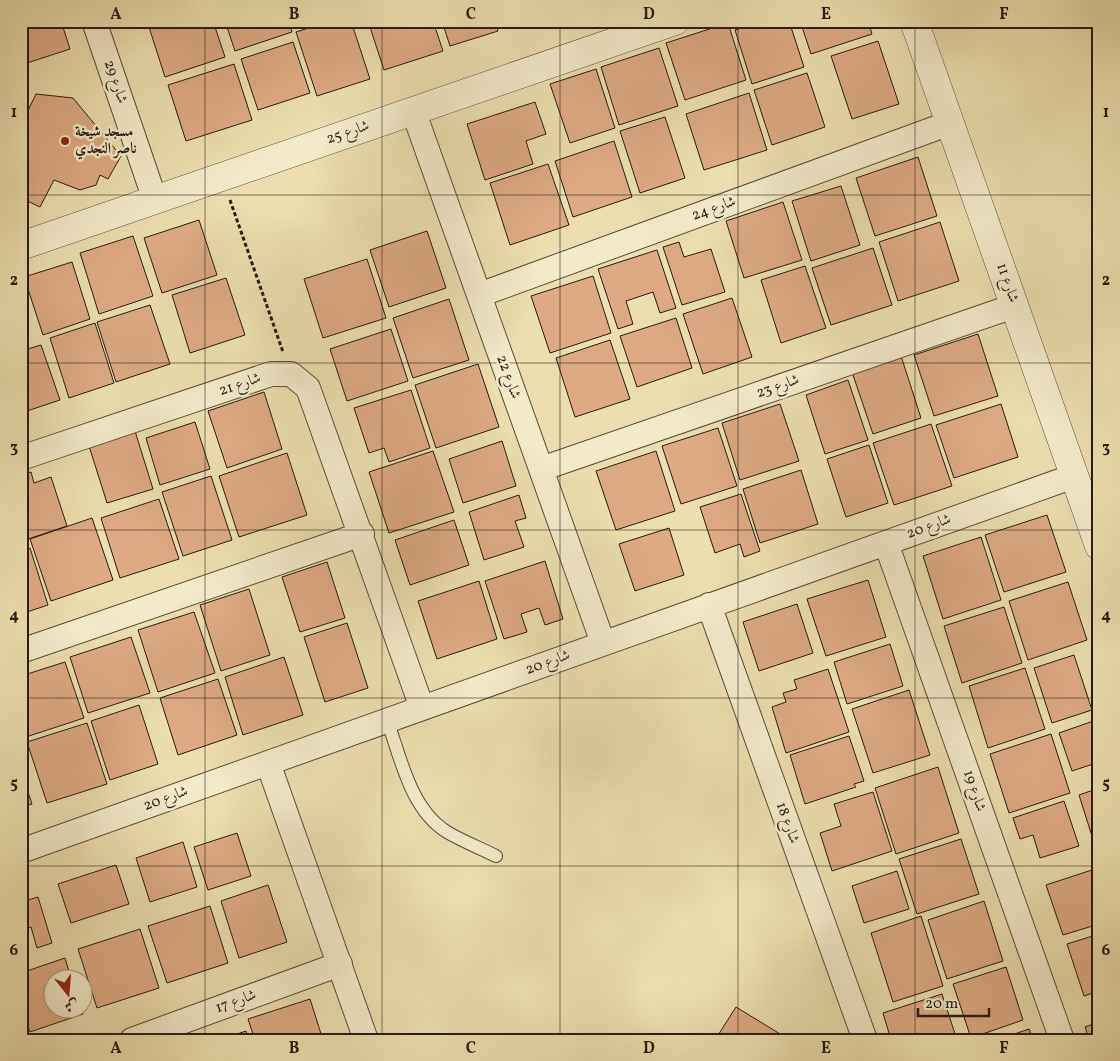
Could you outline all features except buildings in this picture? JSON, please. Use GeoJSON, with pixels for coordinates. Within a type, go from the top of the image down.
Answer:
{"type":"FeatureCollection","features":[{"type":"Feature","properties":{"kind":"street","name":"شارع 29"},"geometry":{"type":"LineString","coordinates":[[94,21],[155,200]]}},
{"type":"Feature","properties":{"kind":"street","name":"شارع 25"},"geometry":{"type":"LineString","coordinates":[[21,246],[676,21]]}},
{"type":"Feature","properties":{"kind":"street","name":"شارع 11"},"geometry":{"type":"LineString","coordinates":[[914,21],[1099,546]]}},
{"type":"Feature","properties":{"kind":"street","name":"شارع 22"},"geometry":{"type":"LineString","coordinates":[[413,110],[603,643]]}},
{"type":"Feature","properties":{"kind":"street","name":"شارع 24"},"geometry":{"type":"LineString","coordinates":[[479,295],[950,123]]}},
{"type":"Feature","properties":{"kind":"street","name":"شارع 23"},"geometry":{"type":"LineString","coordinates":[[541,469],[1014,306]]}},
{"type":"Feature","properties":{"kind":"street","name":"شارع 21"},"geometry":{"type":"LineString","coordinates":[[21,458],[271,374],[291,374]]}},
{"type":"Feature","properties":{"kind":"street"},"geometry":{"type":"LineString","coordinates":[[291,374],[308,388],[362,534],[422,708]]}},
{"type":"Feature","properties":{"kind":"street","name":"شارع 20"},"geometry":{"type":"LineString","coordinates":[[21,851],[1074,476]]}},
{"type":"Feature","properties":{"kind":"street"},"geometry":{"type":"LineString","coordinates":[[21,651],[362,534]]}},
{"type":"Feature","properties":{"kind":"street","name":"شارع 19"},"geometry":{"type":"LineString","coordinates":[[886,542],[1062,1040]]}},
{"type":"Feature","properties":{"kind":"street","name":"شارع 18"},"geometry":{"type":"LineString","coordinates":[[709,606],[865,1040]]}},
{"type":"Feature","properties":{"kind":"street"},"geometry":{"type":"LineString","coordinates":[[268,763],[366,1040]]}},
{"type":"Feature","properties":{"kind":"street","name":"شارع 17"},"geometry":{"type":"LineString","coordinates":[[132,1040],[340,964]]}},
{"type":"Feature","properties":{"kind":"lane"},"geometry":{"type":"LineString","coordinates":[[387,720],[415,795],[427,816],[446,831],[496,856]]}},
{"type":"Feature","properties":{"kind":"path"},"geometry":{"type":"LineString","coordinates":[[222,177],[291,374]]}},
{"type":"Feature","properties":{"kind":"place","name":"مسجد شيخة ناصر النجدي"},"geometry":{"type":"Point","coordinates":[65,141]}}]}
